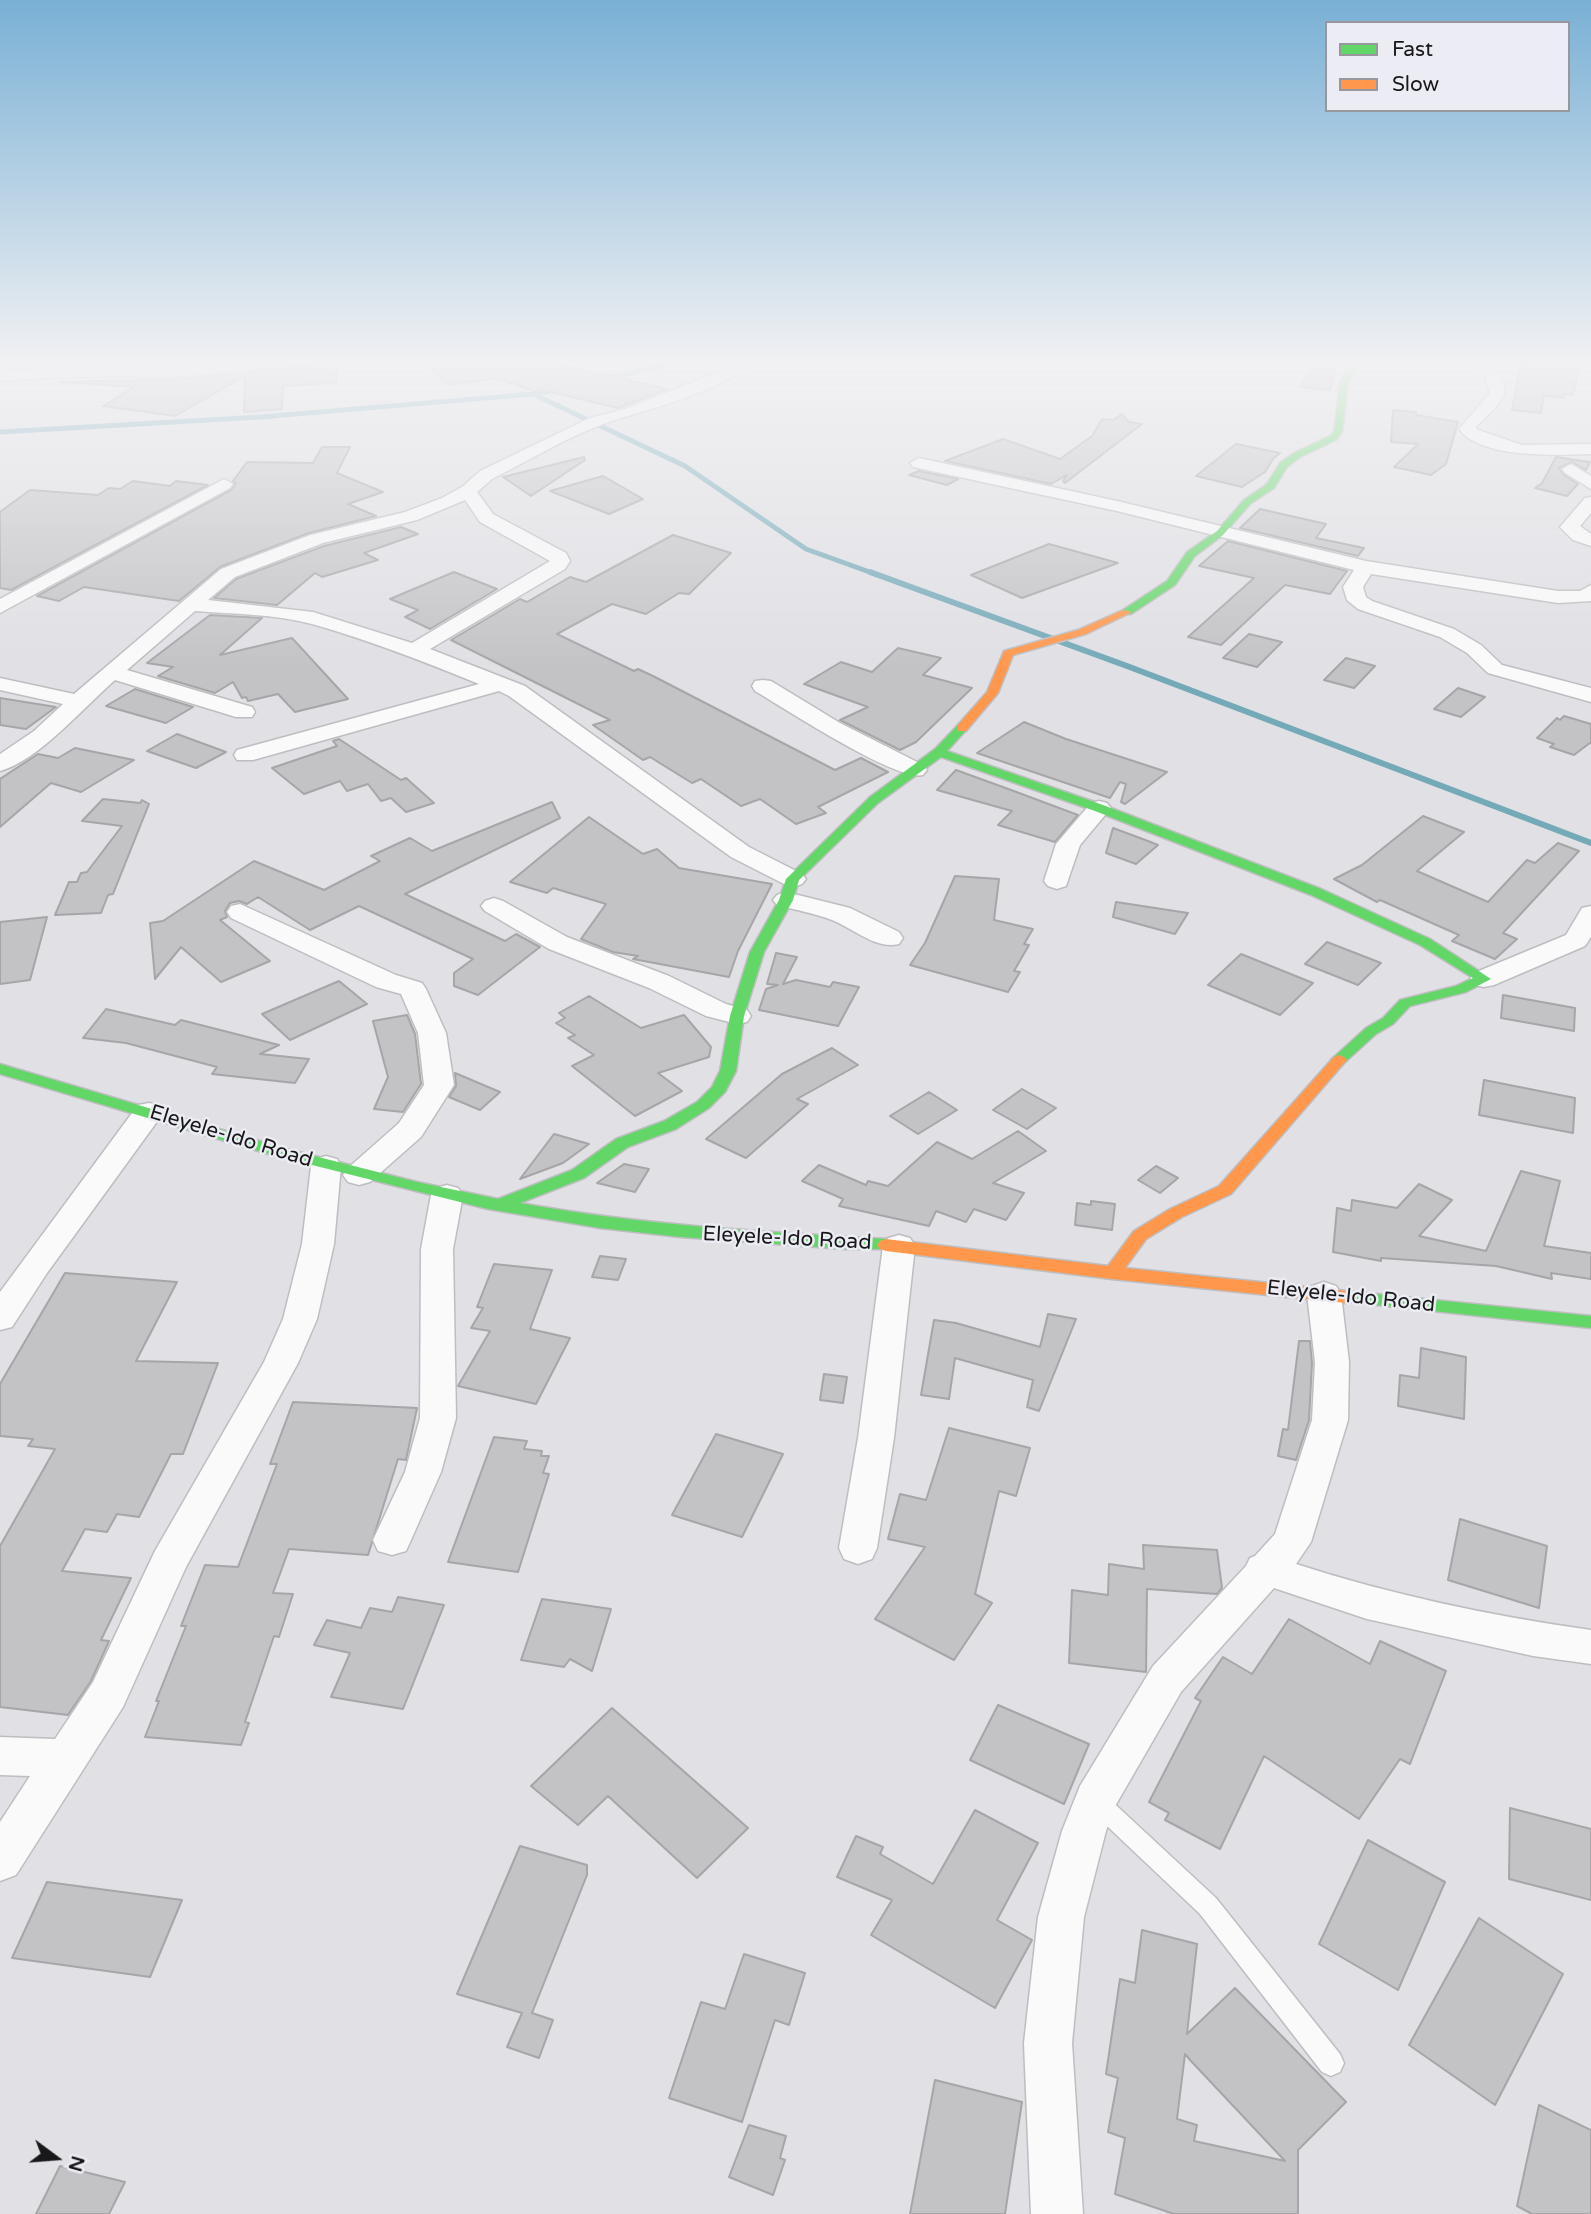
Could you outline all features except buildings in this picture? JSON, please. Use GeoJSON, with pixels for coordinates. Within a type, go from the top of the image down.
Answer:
{"type":"FeatureCollection","features":[{"type":"Feature","properties":{"kind":"street"},"geometry":{"type":"LineString","coordinates":[[0,764],[62,720],[78,701],[229,573],[317,539],[411,516],[448,502],[468,491],[486,475],[512,462]]}},
{"type":"Feature","properties":{"kind":"street"},"geometry":{"type":"LineString","coordinates":[[499,1205],[578,1174],[622,1143],[670,1125],[703,1105],[719,1090],[728,1072],[737,1016],[757,952],[790,889],[874,800],[939,752],[992,693],[1008,653],[1082,632],[1135,608],[1171,583],[1191,554],[1220,533],[1247,502],[1271,486],[1288,462]]}},
{"type":"Feature","properties":{"kind":"street"},"geometry":{"type":"LineString","coordinates":[[919,463],[1091,500],[1366,567],[1558,597],[1585,597],[1591,591]]}},
{"type":"Feature","properties":{"kind":"street"},"geometry":{"type":"LineString","coordinates":[[1571,469],[1591,484]]}},
{"type":"Feature","properties":{"kind":"street"},"geometry":{"type":"LineString","coordinates":[[0,607],[224,484]]}},
{"type":"Feature","properties":{"kind":"street"},"geometry":{"type":"LineString","coordinates":[[414,650],[558,565],[560,561],[559,557],[486,518],[468,491]]}},
{"type":"Feature","properties":{"kind":"street"},"geometry":{"type":"LineString","coordinates":[[1591,502],[1569,527],[1580,536],[1591,540]]}},
{"type":"Feature","properties":{"kind":"street"},"geometry":{"type":"LineString","coordinates":[[1366,567],[1353,587],[1357,600],[1365,605],[1447,633],[1474,649],[1495,669],[1591,695]]}},
{"type":"Feature","properties":{"kind":"street"},"geometry":{"type":"LineString","coordinates":[[189,606],[242,608],[313,618],[414,650],[517,691],[700,820],[790,889],[890,937]]}},
{"type":"Feature","properties":{"kind":"street"},"geometry":{"type":"LineString","coordinates":[[111,672],[244,712]]}},
{"type":"Feature","properties":{"kind":"street"},"geometry":{"type":"LineString","coordinates":[[0,684],[78,701]]}},
{"type":"Feature","properties":{"kind":"street"},"geometry":{"type":"LineString","coordinates":[[245,755],[502,684]]}},
{"type":"Feature","properties":{"kind":"street"},"geometry":{"type":"LineString","coordinates":[[763,686],[832,728],[915,770]]}},
{"type":"Feature","properties":{"kind":"street"},"geometry":{"type":"LineString","coordinates":[[939,752],[1099,808],[1317,892],[1424,942],[1483,979]]}},
{"type":"Feature","properties":{"kind":"street"},"geometry":{"type":"LineString","coordinates":[[1057,881],[1068,844],[1099,808]]}},
{"type":"Feature","properties":{"kind":"street"},"geometry":{"type":"LineString","coordinates":[[494,906],[558,943],[659,982],[716,1010],[737,1016]]}},
{"type":"Feature","properties":{"kind":"street"},"geometry":{"type":"LineString","coordinates":[[0,1860],[108,1694],[169,1562],[281,1363],[300,1319],[318,1244],[343,1170],[410,1130],[439,1084],[432,1033],[412,989],[386,981],[240,912]]}},
{"type":"Feature","properties":{"kind":"street"},"geometry":{"type":"LineString","coordinates":[[1112,1273],[1140,1235],[1176,1213],[1225,1190],[1326,1074],[1405,1003],[1461,989],[1576,940],[1591,914]]}},
{"type":"Feature","properties":{"kind":"street","name":"Eleyele-Ido Road"},"geometry":{"type":"LineString","coordinates":[[0,1069],[343,1170],[499,1205],[667,1232],[899,1246],[1112,1273],[1591,1322]]}},
{"type":"Feature","properties":{"kind":"street"},"geometry":{"type":"LineString","coordinates":[[0,1318],[35,1265],[149,1112]]}},
{"type":"Feature","properties":{"kind":"street"},"geometry":{"type":"LineString","coordinates":[[392,1540],[424,1472],[438,1418],[437,1249],[447,1195]]}},
{"type":"Feature","properties":{"kind":"street"},"geometry":{"type":"LineString","coordinates":[[858,1548],[876,1438],[899,1246]]}},
{"type":"Feature","properties":{"kind":"street"},"geometry":{"type":"LineString","coordinates":[[1057,2214],[1048,2043],[1061,1916],[1095,1800],[1167,1679],[1264,1569],[1292,1542],[1329,1420],[1332,1362],[1324,1294]]}},
{"type":"Feature","properties":{"kind":"street"},"geometry":{"type":"LineString","coordinates":[[1264,1569],[1367,1603],[1533,1639],[1591,1647]]}},
{"type":"Feature","properties":{"kind":"street"},"geometry":{"type":"LineString","coordinates":[[0,1756],[65,1759]]}},
{"type":"Feature","properties":{"kind":"lane"},"geometry":{"type":"LineString","coordinates":[[1095,1800],[1208,1906],[1331,2063]]}},
{"type":"Feature","properties":{"kind":"waterway"},"geometry":{"type":"LineString","coordinates":[[677,462],[806,549],[875,574]]}},
{"type":"Feature","properties":{"kind":"waterway"},"geometry":{"type":"LineString","coordinates":[[870,572],[1127,666],[1591,843]]}},
{"type":"Feature","properties":{"kind":"traffic: fast"},"geometry":{"type":"LineString","coordinates":[[1127,612],[1171,583],[1191,554],[1220,533],[1247,502],[1271,486],[1287,462]]}},
{"type":"Feature","properties":{"kind":"traffic: fast"},"geometry":{"type":"LineString","coordinates":[[499,1205],[578,1174],[622,1143],[670,1125],[703,1105],[719,1089],[728,1071],[737,1016],[757,952],[786,900],[793,879],[874,800],[939,752],[962,728]]}},
{"type":"Feature","properties":{"kind":"traffic: fast"},"geometry":{"type":"LineString","coordinates":[[939,752],[1099,808],[1316,892],[1425,942],[1484,979],[1461,989],[1405,1003],[1388,1021],[1371,1031],[1339,1060]]}},
{"type":"Feature","properties":{"kind":"traffic: fast"},"geometry":{"type":"LineString","coordinates":[[0,1069],[277,1152],[417,1188],[488,1203],[640,1227],[886,1245]]}},
{"type":"Feature","properties":{"kind":"traffic: fast"},"geometry":{"type":"LineString","coordinates":[[1346,1297],[1591,1322]]}},
{"type":"Feature","properties":{"kind":"traffic: slow"},"geometry":{"type":"LineString","coordinates":[[962,728],[992,693],[1008,653],[1082,632],[1127,612]]}},
{"type":"Feature","properties":{"kind":"traffic: slow"},"geometry":{"type":"LineString","coordinates":[[1112,1273],[1140,1235],[1176,1213],[1225,1190],[1339,1060]]}},
{"type":"Feature","properties":{"kind":"traffic: slow"},"geometry":{"type":"LineString","coordinates":[[886,1245],[1112,1273],[1346,1297]]}}]}
